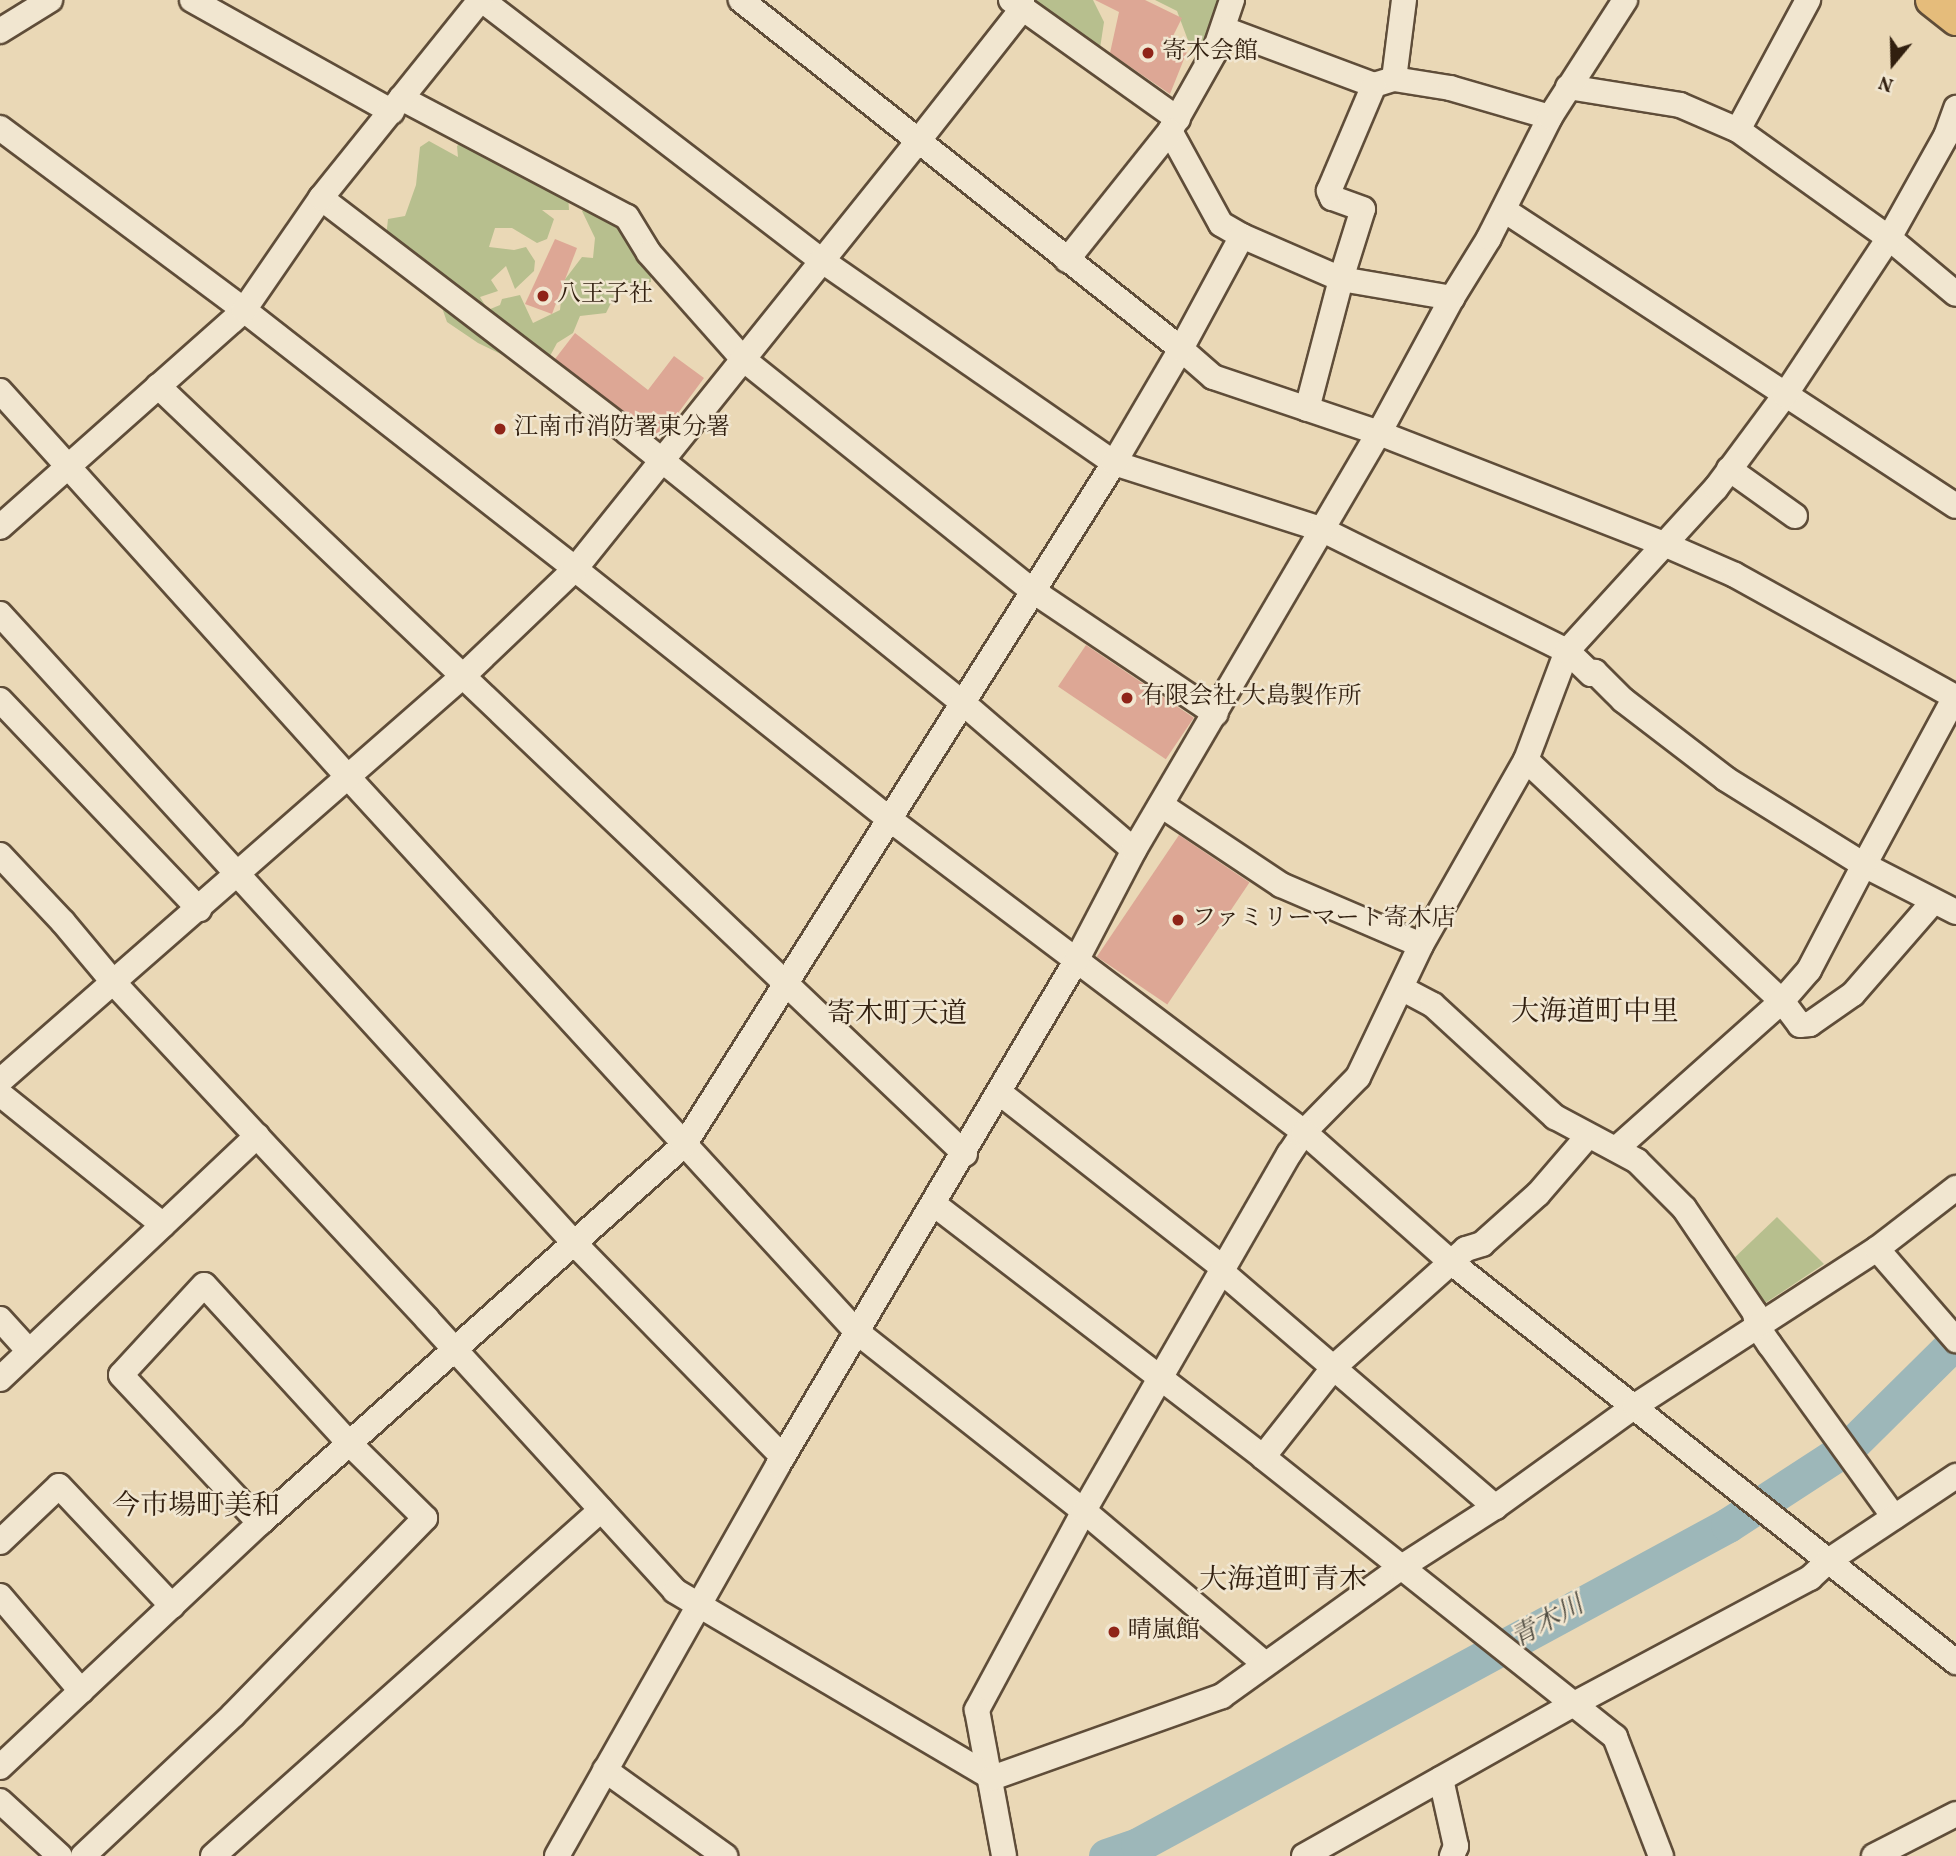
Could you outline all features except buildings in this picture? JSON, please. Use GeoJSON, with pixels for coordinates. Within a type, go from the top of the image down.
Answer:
{"type":"FeatureCollection","features":[{"type":"Feature","properties":{"kind":"main road"},"geometry":{"type":"LineString","coordinates":[[1932,0],[1956,19]]}},
{"type":"Feature","properties":{"kind":"street"},"geometry":{"type":"LineString","coordinates":[[0,31],[50,0]]}},
{"type":"Feature","properties":{"kind":"street"},"geometry":{"type":"LineString","coordinates":[[192,0],[397,105],[627,217],[649,253],[743,359],[1033,591],[1216,714]]}},
{"type":"Feature","properties":{"kind":"street"},"geometry":{"type":"LineString","coordinates":[[0,527],[244,310],[321,198],[481,0],[821,260],[1114,463],[1321,529],[1567,651],[1591,674],[1595,672],[1623,700],[1726,779],[1864,865],[1956,912]]}},
{"type":"Feature","properties":{"kind":"street"},"geometry":{"type":"LineString","coordinates":[[741,0],[1213,377],[1379,433],[1664,544],[1735,575],[1955,696],[1809,970],[1782,1001],[1616,1149]]}},
{"type":"Feature","properties":{"kind":"street"},"geometry":{"type":"LineString","coordinates":[[1067,260],[1174,125],[1224,29],[1231,0]]}},
{"type":"Feature","properties":{"kind":"street"},"geometry":{"type":"LineString","coordinates":[[1307,409],[1341,279],[1363,209],[1332,198],[1329,191],[1384,82],[1404,0]]}},
{"type":"Feature","properties":{"kind":"street"},"geometry":{"type":"LineString","coordinates":[[557,1856],[783,1457],[965,1154],[1076,961],[1134,850],[1379,433],[1452,298],[1504,210],[1550,117],[1625,0]]}},
{"type":"Feature","properties":{"kind":"street"},"geometry":{"type":"LineString","coordinates":[[1738,130],[1808,0]]}},
{"type":"Feature","properties":{"kind":"street"},"geometry":{"type":"LineString","coordinates":[[0,1081],[238,876],[463,676],[575,569],[919,140],[1018,3],[1174,125],[1222,224],[1242,236],[1341,279],[1452,298]]}},
{"type":"Feature","properties":{"kind":"street"},"geometry":{"type":"LineString","coordinates":[[1224,29],[1384,82],[1450,88],[1550,117]]}},
{"type":"Feature","properties":{"kind":"street"},"geometry":{"type":"LineString","coordinates":[[1568,87],[1680,105],[1738,130],[1889,238],[1956,294]]}},
{"type":"Feature","properties":{"kind":"street"},"geometry":{"type":"LineString","coordinates":[[1004,1856],[992,1778],[977,1710],[1084,1511],[1304,1132],[1358,1077],[1422,945],[1526,760],[1567,651],[1729,470],[1785,395],[1889,238],[1946,136],[1956,108]]}},
{"type":"Feature","properties":{"kind":"street"},"geometry":{"type":"LineString","coordinates":[[0,128],[244,310],[888,818],[1304,1132],[1452,1263],[1956,1662]]}},
{"type":"Feature","properties":{"kind":"street"},"geometry":{"type":"LineString","coordinates":[[321,198],[628,433],[661,463],[963,703],[1134,850]]}},
{"type":"Feature","properties":{"kind":"street"},"geometry":{"type":"LineString","coordinates":[[1504,210],[1956,506]]}},
{"type":"Feature","properties":{"kind":"street"},"geometry":{"type":"LineString","coordinates":[[0,1767],[260,1523],[453,1349],[576,1245],[684,1145],[1114,463],[1181,349],[1242,236]]}},
{"type":"Feature","properties":{"kind":"street"},"geometry":{"type":"LineString","coordinates":[[158,386],[965,1154]]}},
{"type":"Feature","properties":{"kind":"street"},"geometry":{"type":"LineString","coordinates":[[0,391],[348,777],[858,1332],[1084,1511],[1265,1664]]}},
{"type":"Feature","properties":{"kind":"street"},"geometry":{"type":"LineString","coordinates":[[1729,470],[1795,516]]}},
{"type":"Feature","properties":{"kind":"street"},"geometry":{"type":"LineString","coordinates":[[0,614],[576,1245],[783,1457]]}},
{"type":"Feature","properties":{"kind":"street"},"geometry":{"type":"LineString","coordinates":[[0,700],[199,909]]}},
{"type":"Feature","properties":{"kind":"street"},"geometry":{"type":"LineString","coordinates":[[1526,760],[1782,1001],[1800,1025],[1810,1024],[1853,994],[1933,902]]}},
{"type":"Feature","properties":{"kind":"street"},"geometry":{"type":"LineString","coordinates":[[1161,805],[1281,885],[1422,945]]}},
{"type":"Feature","properties":{"kind":"street"},"geometry":{"type":"LineString","coordinates":[[0,855],[64,922],[114,983],[675,1591],[992,1778],[1222,1696],[1400,1568],[1495,1507],[1635,1406],[1877,1249],[1956,1188]]}},
{"type":"Feature","properties":{"kind":"street"},"geometry":{"type":"LineString","coordinates":[[1401,988],[1433,1005],[1555,1117],[1637,1161],[1684,1208],[1755,1312],[1757,1326],[1894,1517]]}},
{"type":"Feature","properties":{"kind":"street"},"geometry":{"type":"LineString","coordinates":[[999,1093],[1222,1270],[1495,1507]]}},
{"type":"Feature","properties":{"kind":"street"},"geometry":{"type":"LineString","coordinates":[[0,1094],[163,1225]]}},
{"type":"Feature","properties":{"kind":"street"},"geometry":{"type":"LineString","coordinates":[[0,1380],[257,1136]]}},
{"type":"Feature","properties":{"kind":"street"},"geometry":{"type":"LineString","coordinates":[[1263,1457],[1334,1367],[1465,1249],[1482,1244],[1538,1194],[1588,1136]]}},
{"type":"Feature","properties":{"kind":"street"},"geometry":{"type":"LineString","coordinates":[[934,1205],[1263,1457],[1615,1737],[1661,1856]]}},
{"type":"Feature","properties":{"kind":"street"},"geometry":{"type":"LineString","coordinates":[[1877,1249],[1953,1336]]}},
{"type":"Feature","properties":{"kind":"street"},"geometry":{"type":"LineString","coordinates":[[83,1856],[233,1715],[425,1518],[349,1443],[204,1285],[121,1375],[260,1523]]}},
{"type":"Feature","properties":{"kind":"street"},"geometry":{"type":"LineString","coordinates":[[0,1319],[29,1351]]}},
{"type":"Feature","properties":{"kind":"street"},"geometry":{"type":"LineString","coordinates":[[1305,1856],[1574,1704],[1810,1578],[1828,1561],[1956,1476]]}},
{"type":"Feature","properties":{"kind":"street"},"geometry":{"type":"LineString","coordinates":[[0,1542],[59,1486],[172,1606]]}},
{"type":"Feature","properties":{"kind":"street"},"geometry":{"type":"LineString","coordinates":[[213,1856],[601,1510]]}},
{"type":"Feature","properties":{"kind":"street"},"geometry":{"type":"LineString","coordinates":[[0,1596],[81,1691]]}},
{"type":"Feature","properties":{"kind":"street"},"geometry":{"type":"LineString","coordinates":[[605,1770],[725,1856]]}},
{"type":"Feature","properties":{"kind":"street"},"geometry":{"type":"LineString","coordinates":[[1441,1779],[1456,1846],[1452,1856]]}},
{"type":"Feature","properties":{"kind":"street"},"geometry":{"type":"LineString","coordinates":[[0,1801],[60,1856]]}},
{"type":"Feature","properties":{"kind":"street"},"geometry":{"type":"LineString","coordinates":[[1874,1856],[1956,1814]]}},
{"type":"Feature","properties":{"kind":"green space"},"geometry":{"type":"Polygon","coordinates":[[[1030,0],[1093,0],[1104,22],[1099,55],[1030,0]]]}},
{"type":"Feature","properties":{"kind":"green space"},"geometry":{"type":"Polygon","coordinates":[[[1155,0],[1226,0],[1204,51],[1192,51],[1177,11],[1155,0]]]}},
{"type":"Feature","properties":{"kind":"green space"},"geometry":{"type":"Polygon","coordinates":[[[470,134],[568,193],[569,210],[542,210],[554,219],[547,239],[537,243],[512,228],[495,228],[489,247],[514,250],[526,247],[535,261],[534,271],[515,289],[506,266],[491,280],[498,291],[480,297],[488,310],[500,305],[502,299],[520,295],[533,323],[560,310],[563,282],[582,257],[593,258],[595,238],[582,211],[592,203],[649,253],[651,282],[619,287],[606,313],[580,316],[573,333],[557,343],[550,356],[549,373],[536,371],[478,343],[447,322],[440,302],[443,277],[430,265],[422,275],[385,247],[388,219],[405,216],[416,185],[420,147],[429,141],[458,157],[457,146],[470,134]]]}},
{"type":"Feature","properties":{"kind":"green space"},"geometry":{"type":"Polygon","coordinates":[[[1777,1217],[1824,1264],[1761,1306],[1732,1260],[1777,1217]]]}},
{"type":"Feature","properties":{"kind":"waterway","name":"青木川"},"geometry":{"type":"LineString","coordinates":[[1106,1856],[1138,1845],[1728,1525],[1851,1445],[1956,1341]]}},
{"type":"Feature","properties":{"kind":"place","name":"寄木会館"},"geometry":{"type":"Point","coordinates":[1148,53]}},
{"type":"Feature","properties":{"kind":"place","name":"八王子社"},"geometry":{"type":"Point","coordinates":[543,296]}},
{"type":"Feature","properties":{"kind":"place","name":"江南市消防署東分署"},"geometry":{"type":"Point","coordinates":[500,429]}},
{"type":"Feature","properties":{"kind":"place","name":"有限会社 大島製作所"},"geometry":{"type":"Point","coordinates":[1127,698]}},
{"type":"Feature","properties":{"kind":"place","name":"ファミリーマート寄木店"},"geometry":{"type":"Point","coordinates":[1178,920]}},
{"type":"Feature","properties":{"kind":"place","name":"晴嵐館"},"geometry":{"type":"Point","coordinates":[1114,1632]}},
{"type":"Feature","properties":{"kind":"district","name":"大海道町中里"},"geometry":{"type":"Point","coordinates":[1595,1013]}},
{"type":"Feature","properties":{"kind":"district","name":"寄木町天道"},"geometry":{"type":"Point","coordinates":[897,1015]}},
{"type":"Feature","properties":{"kind":"district","name":"今市場町美和"},"geometry":{"type":"Point","coordinates":[196,1507]}},
{"type":"Feature","properties":{"kind":"district","name":"大海道町青木"},"geometry":{"type":"Point","coordinates":[1283,1581]}}]}
